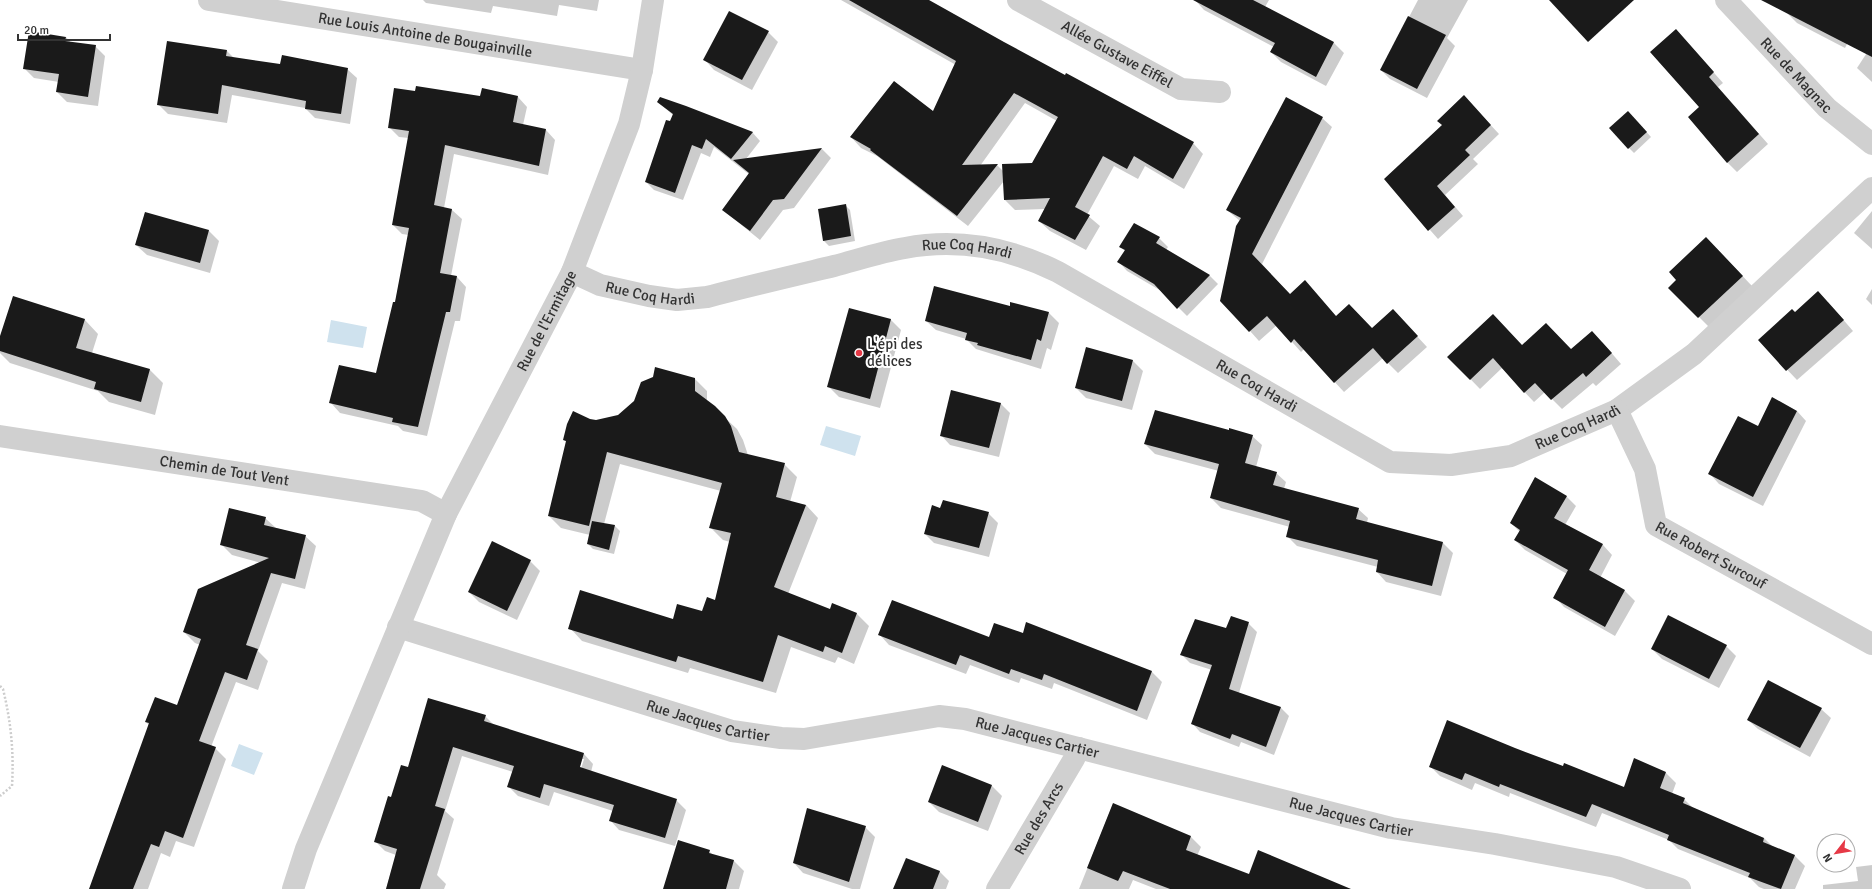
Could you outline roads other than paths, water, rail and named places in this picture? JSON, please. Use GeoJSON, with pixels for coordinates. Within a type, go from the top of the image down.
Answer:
{"type":"FeatureCollection","features":[{"type":"Feature","properties":{"kind":"street","name":"Rue Louis Antoine de Bougainville"},"geometry":{"type":"LineString","coordinates":[[209,0],[642,70]]}},
{"type":"Feature","properties":{"kind":"street","name":"Rue de l'Ermitage"},"geometry":{"type":"LineString","coordinates":[[294,889],[306,849],[446,514],[572,272],[629,124],[642,70],[654,0]]}},
{"type":"Feature","properties":{"kind":"street","name":"Allée Gustave Eiffel"},"geometry":{"type":"LineString","coordinates":[[1018,0],[1181,89],[1220,92]]}},
{"type":"Feature","properties":{"kind":"street","name":"Rue de Magnac"},"geometry":{"type":"LineString","coordinates":[[1726,0],[1827,108],[1872,144]]}},
{"type":"Feature","properties":{"kind":"street","name":"Rue Coq Hardi"},"geometry":{"type":"LineString","coordinates":[[572,272],[600,285],[649,296],[677,300],[707,297],[905,248],[940,244],[982,247],[1004,251],[1032,260],[1058,272],[1390,462],[1451,465],[1511,456],[1618,410],[1694,354],[1872,188]]}},
{"type":"Feature","properties":{"kind":"street","name":"Rue Robert Surcouf"},"geometry":{"type":"LineString","coordinates":[[1618,410],[1645,469],[1656,525],[1872,644]]}},
{"type":"Feature","properties":{"kind":"street","name":"Chemin de Tout Vent"},"geometry":{"type":"LineString","coordinates":[[0,436],[422,501],[446,514]]}},
{"type":"Feature","properties":{"kind":"street","name":"Rue Jacques Cartier"},"geometry":{"type":"LineString","coordinates":[[398,627],[732,731],[781,738],[804,739],[939,716],[965,719],[1391,828],[1495,844],[1616,867],[1680,889]]}},
{"type":"Feature","properties":{"kind":"street","name":"Rue des Arcs"},"geometry":{"type":"LineString","coordinates":[[997,889],[1074,759],[1079,748]]}},
{"type":"Feature","properties":{"kind":"water"},"geometry":{"type":"Polygon","coordinates":[[[331,320],[367,327],[363,348],[327,342],[331,320]]]}},
{"type":"Feature","properties":{"kind":"water"},"geometry":{"type":"Polygon","coordinates":[[[826,426],[861,436],[855,456],[820,445],[826,426]]]}},
{"type":"Feature","properties":{"kind":"water"},"geometry":{"type":"Polygon","coordinates":[[[239,744],[263,753],[254,775],[231,766],[239,744]]]}},
{"type":"Feature","properties":{"kind":"place","name":"L'épi des délices"},"geometry":{"type":"Point","coordinates":[859,353]}}]}
